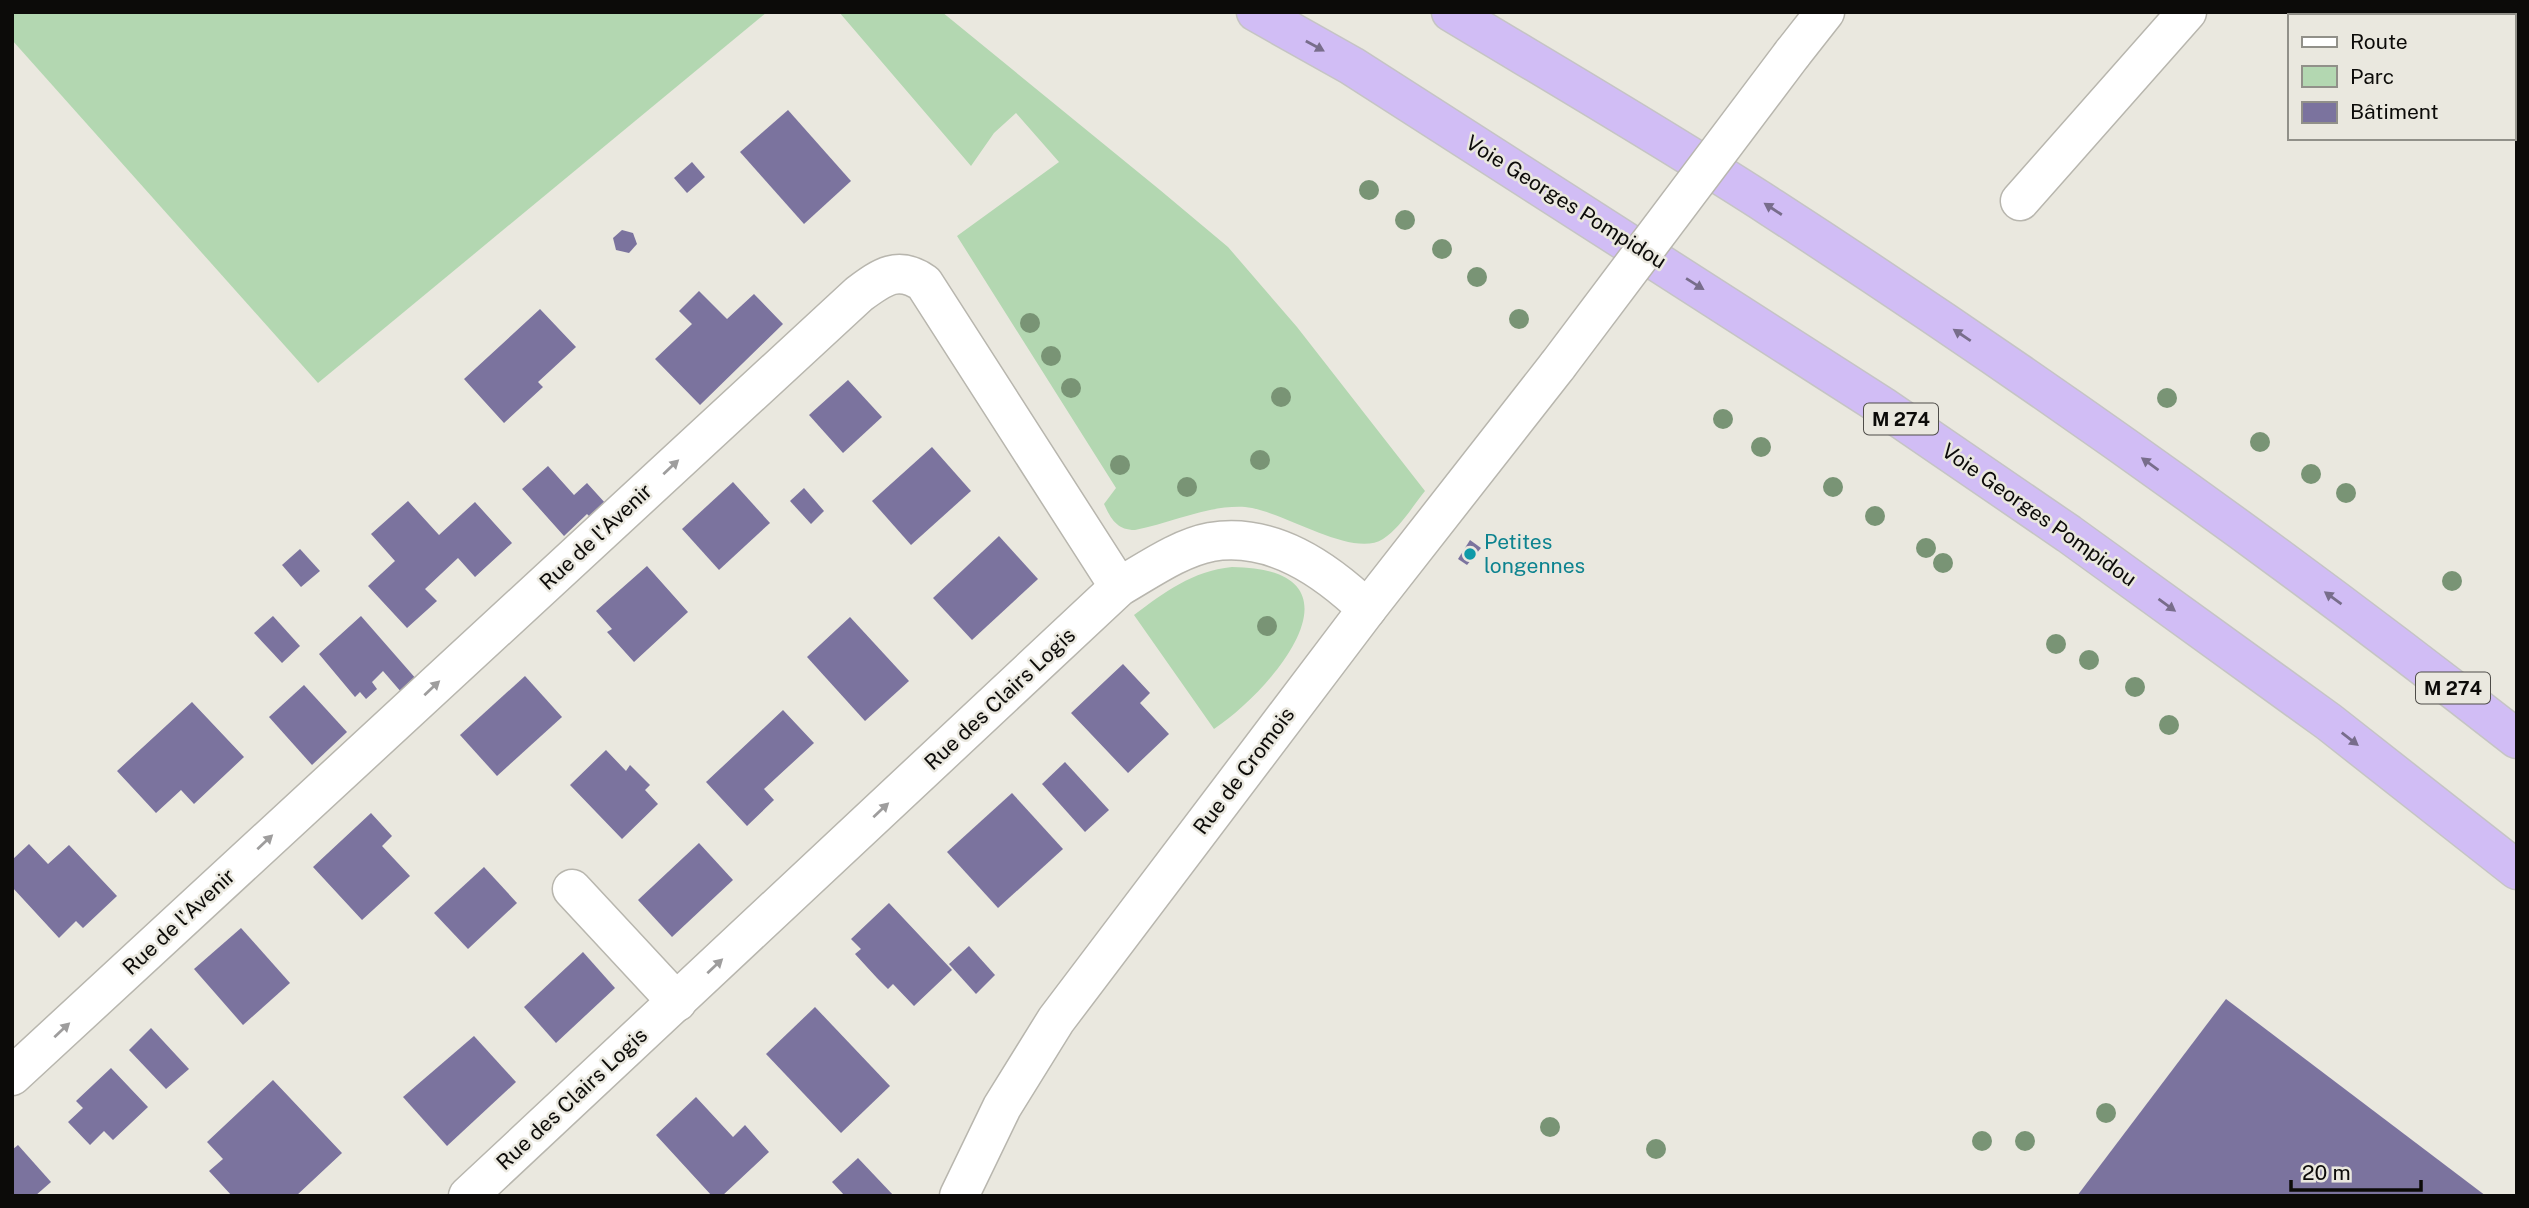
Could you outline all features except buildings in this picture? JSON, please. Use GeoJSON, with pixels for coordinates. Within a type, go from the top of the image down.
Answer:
{"type":"FeatureCollection","features":[{"type":"Feature","properties":{"kind":"highway","name":"Voie Georges Pompidou"},"geometry":{"type":"LineString","coordinates":[[1256,12],[1375,81],[1882,406],[2069,534],[2329,722],[2517,870]]}},
{"type":"Feature","properties":{"kind":"highway","name":"M 274"},"geometry":{"type":"LineString","coordinates":[[1451,12],[1772,208],[2130,449],[2388,638],[2517,739]]}},
{"type":"Feature","properties":{"kind":"street","name":"Rue de Cromois"},"geometry":{"type":"LineString","coordinates":[[959,1196],[1002,1107],[1056,1020],[1825,12]]}},
{"type":"Feature","properties":{"kind":"street"},"geometry":{"type":"LineString","coordinates":[[2020,201],[2187,12]]}},
{"type":"Feature","properties":{"kind":"street","name":"Rue de l'Avenir"},"geometry":{"type":"LineString","coordinates":[[12,1076],[859,293],[882,276],[902,272],[924,283],[934,296],[1119,587]]}},
{"type":"Feature","properties":{"kind":"street","name":"Rue des Clairs Logis"},"geometry":{"type":"LineString","coordinates":[[468,1196],[1119,587],[1180,554],[1210,542],[1249,541],[1277,548],[1308,563],[1338,581],[1367,609]]}},
{"type":"Feature","properties":{"kind":"street"},"geometry":{"type":"LineString","coordinates":[[572,889],[677,1002]]}},
{"type":"Feature","properties":{"kind":"green space"},"geometry":{"type":"Polygon","coordinates":[[[12,12],[767,12],[318,383],[12,40],[12,12]]]}},
{"type":"Feature","properties":{"kind":"green space"},"geometry":{"type":"Polygon","coordinates":[[[839,12],[942,12],[1228,247],[1297,327],[1425,491],[1406,517],[1383,539],[1370,543],[1354,543],[1335,538],[1278,516],[1245,507],[1217,509],[1135,530],[1115,523],[1104,504],[1116,488],[957,236],[1059,162],[1016,113],[994,133],[971,166],[839,12]]]}},
{"type":"Feature","properties":{"kind":"green space"},"geometry":{"type":"Polygon","coordinates":[[[1232,567],[1274,573],[1298,588],[1305,609],[1299,634],[1284,661],[1238,711],[1214,729],[1134,615],[1192,578],[1232,567]]]}},
{"type":"Feature","properties":{"kind":"place","name":"Petites longennes"},"geometry":{"type":"Point","coordinates":[1470,554]}}]}
